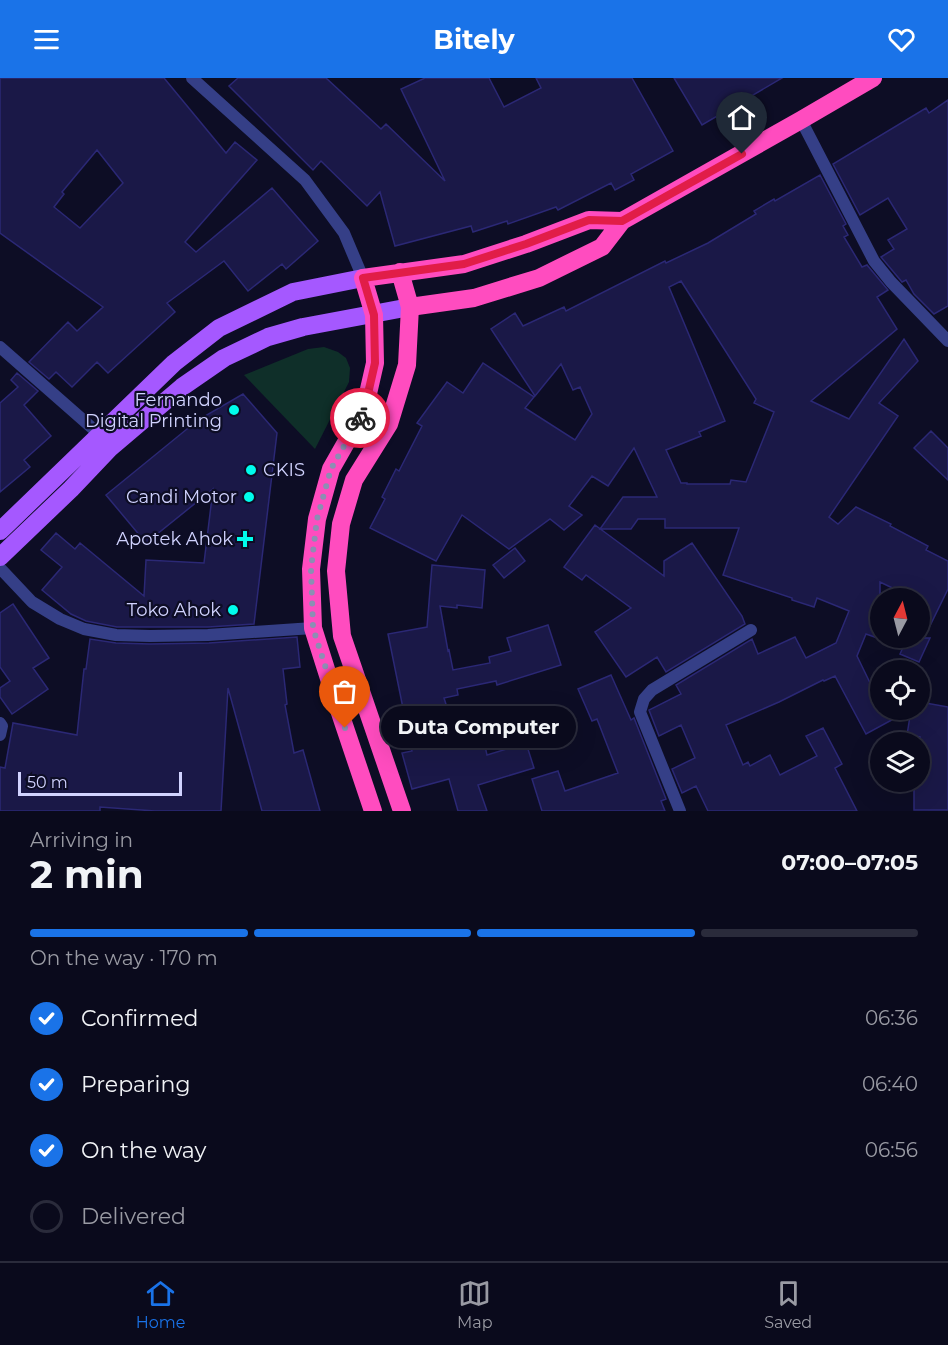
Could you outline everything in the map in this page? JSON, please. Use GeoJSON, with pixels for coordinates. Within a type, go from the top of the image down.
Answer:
{"type":"FeatureCollection","features":[{"type":"Feature","properties":{"kind":"highway"},"geometry":{"type":"LineString","coordinates":[[410,308],[474,298],[538,278],[602,246],[622,221],[873,78]]}},
{"type":"Feature","properties":{"kind":"highway"},"geometry":{"type":"LineString","coordinates":[[373,811],[313,628],[311,569],[317,519],[331,469],[364,411],[375,363],[374,315],[363,278],[464,264],[589,220],[622,221]]}},
{"type":"Feature","properties":{"kind":"highway"},"geometry":{"type":"LineString","coordinates":[[400,272],[410,308],[407,365],[389,424],[354,480],[341,524],[336,571],[342,636],[402,811]]}},
{"type":"Feature","properties":{"kind":"main road"},"geometry":{"type":"LineString","coordinates":[[0,531],[174,363],[219,328],[292,292],[363,278]]}},
{"type":"Feature","properties":{"kind":"main road"},"geometry":{"type":"LineString","coordinates":[[0,557],[109,449],[182,387],[224,358],[268,337],[303,327],[410,308]]}},
{"type":"Feature","properties":{"kind":"street"},"geometry":{"type":"LineString","coordinates":[[192,78],[305,180],[344,233],[363,278]]}},
{"type":"Feature","properties":{"kind":"street"},"geometry":{"type":"LineString","coordinates":[[801,120],[874,261],[948,341]]}},
{"type":"Feature","properties":{"kind":"street"},"geometry":{"type":"LineString","coordinates":[[0,346],[99,434]]}},
{"type":"Feature","properties":{"kind":"street"},"geometry":{"type":"LineString","coordinates":[[0,568],[32,602],[60,619],[84,629],[150,636],[208,635],[313,628]]}},
{"type":"Feature","properties":{"kind":"street"},"geometry":{"type":"LineString","coordinates":[[680,811],[640,712],[644,699],[652,690],[751,630]]}},
{"type":"Feature","properties":{"kind":"street"},"geometry":{"type":"LineString","coordinates":[[0,723],[2,726],[0,735]]}},
{"type":"Feature","properties":{"kind":"green space"},"geometry":{"type":"Polygon","coordinates":[[[324,347],[346,358],[350,368],[349,382],[315,449],[244,375],[308,349],[324,347]]]}},
{"type":"Feature","properties":{"kind":"building"},"geometry":{"type":"Polygon","coordinates":[[[0,78],[164,78],[226,153],[235,142],[257,160],[185,242],[196,252],[272,188],[318,241],[286,269],[282,264],[248,291],[224,261],[167,303],[175,312],[108,373],[97,362],[72,387],[56,372],[49,379],[29,362],[68,322],[77,331],[103,307],[0,233],[0,78]],[[97,150],[62,192],[64,194],[54,207],[80,228],[123,183],[97,150]]]}},
{"type":"Feature","properties":{"kind":"building"},"geometry":{"type":"Polygon","coordinates":[[[238,78],[326,78],[381,129],[386,124],[445,181],[401,89],[425,78],[489,78],[504,107],[541,88],[536,78],[632,78],[673,151],[631,174],[634,180],[615,190],[611,183],[558,210],[556,207],[508,224],[507,221],[473,232],[471,226],[395,246],[380,192],[367,206],[321,161],[313,170],[229,86],[238,78]]]}},
{"type":"Feature","properties":{"kind":"building"},"geometry":{"type":"Polygon","coordinates":[[[674,78],[782,78],[702,125],[674,78]]]}},
{"type":"Feature","properties":{"kind":"building"},"geometry":{"type":"Polygon","coordinates":[[[948,100],[948,306],[934,314],[914,294],[906,280],[902,282],[881,257],[894,249],[888,240],[907,229],[888,198],[860,215],[833,164],[926,108],[929,113],[948,100]]]}},
{"type":"Feature","properties":{"kind":"building"},"geometry":{"type":"Polygon","coordinates":[[[820,175],[846,224],[843,226],[848,235],[844,237],[862,267],[867,265],[888,290],[877,297],[897,329],[811,401],[849,419],[904,339],[918,361],[879,403],[898,416],[829,517],[838,524],[856,507],[891,524],[890,526],[928,546],[926,550],[948,561],[948,589],[930,626],[930,588],[892,588],[880,582],[880,588],[870,588],[870,635],[866,634],[857,656],[870,683],[870,720],[892,720],[866,734],[835,676],[726,725],[743,765],[748,762],[750,766],[770,755],[780,775],[817,756],[806,736],[823,728],[842,764],[835,768],[857,811],[708,811],[696,786],[682,793],[672,769],[695,758],[681,725],[659,736],[649,710],[681,694],[676,685],[752,639],[758,654],[795,637],[806,658],[836,643],[849,611],[817,598],[814,607],[723,575],[739,528],[665,528],[665,519],[638,519],[631,529],[600,529],[623,497],[657,497],[634,448],[608,486],[592,476],[569,506],[582,515],[564,530],[550,519],[509,549],[462,515],[436,561],[370,528],[385,499],[382,497],[396,469],[399,471],[422,426],[417,423],[447,382],[463,393],[483,363],[534,397],[525,408],[575,440],[592,414],[580,387],[573,390],[561,364],[535,396],[491,329],[515,313],[523,326],[564,307],[566,311],[665,261],[666,263],[708,243],[756,214],[754,211],[774,199],[775,201],[820,175]],[[681,281],[669,287],[725,421],[699,432],[701,436],[666,450],[681,483],[730,484],[731,480],[746,482],[774,412],[754,403],[756,399],[681,281]]]}},
{"type":"Feature","properties":{"kind":"building"},"geometry":{"type":"Polygon","coordinates":[[[17,373],[38,391],[24,405],[51,436],[24,460],[30,467],[0,492],[0,403],[18,387],[11,380],[17,373]]]}},
{"type":"Feature","properties":{"kind":"building"},"geometry":{"type":"Polygon","coordinates":[[[243,394],[277,433],[254,624],[208,627],[117,627],[86,621],[71,614],[42,590],[62,567],[41,550],[56,533],[75,549],[80,543],[144,596],[146,560],[204,563],[213,489],[146,543],[106,495],[198,420],[243,394]]]}},
{"type":"Feature","properties":{"kind":"building"},"geometry":{"type":"Polygon","coordinates":[[[931,431],[948,448],[948,480],[914,448],[931,431]]]}},
{"type":"Feature","properties":{"kind":"building"},"geometry":{"type":"Polygon","coordinates":[[[595,525],[664,576],[664,561],[692,543],[742,616],[745,624],[666,672],[657,657],[626,677],[595,632],[631,608],[586,575],[582,580],[564,567],[595,525]]]}},
{"type":"Feature","properties":{"kind":"building"},"geometry":{"type":"Polygon","coordinates":[[[515,548],[525,561],[504,578],[493,565],[515,548]]]}},
{"type":"Feature","properties":{"kind":"building"},"geometry":{"type":"Polygon","coordinates":[[[432,565],[485,570],[482,608],[457,605],[457,608],[440,606],[453,670],[490,663],[489,657],[511,651],[507,638],[548,625],[561,665],[497,685],[496,681],[457,689],[458,695],[444,698],[457,739],[482,733],[487,755],[526,743],[534,768],[478,785],[487,811],[458,811],[449,779],[412,789],[402,753],[412,751],[402,719],[405,718],[388,634],[427,627],[432,565]]]}},
{"type":"Feature","properties":{"kind":"building"},"geometry":{"type":"Polygon","coordinates":[[[13,604],[49,658],[33,668],[48,689],[12,714],[0,697],[0,688],[10,681],[0,667],[0,613],[13,604]]]}},
{"type":"Feature","properties":{"kind":"building"},"geometry":{"type":"Polygon","coordinates":[[[297,637],[300,667],[283,669],[287,704],[285,705],[294,753],[303,750],[320,811],[262,811],[228,688],[221,811],[155,811],[100,807],[100,811],[0,811],[0,767],[5,768],[13,723],[77,735],[84,669],[86,669],[90,639],[116,643],[150,644],[209,643],[297,637]]]}},
{"type":"Feature","properties":{"kind":"building"},"geometry":{"type":"Polygon","coordinates":[[[903,648],[925,648],[920,660],[900,654],[903,648]]]}},
{"type":"Feature","properties":{"kind":"building"},"geometry":{"type":"Polygon","coordinates":[[[611,675],[631,720],[634,718],[666,799],[661,801],[665,811],[542,811],[532,779],[558,771],[565,791],[618,773],[597,719],[592,721],[578,689],[611,675]]]}},
{"type":"Feature","properties":{"kind":"building"},"geometry":{"type":"Polygon","coordinates":[[[930,704],[948,707],[948,810],[914,810],[914,792],[930,792],[930,732],[907,732],[909,720],[930,720],[930,704]]]}},
{"type":"Feature","properties":{"kind":"way so far"},"geometry":{"type":"LineString","coordinates":[[345,728],[313,628],[311,569],[317,519],[331,469],[360,418]]}},
{"type":"Feature","properties":{"kind":"place","name":"Fernando Digital Printing"},"geometry":{"type":"Point","coordinates":[234,410]}},
{"type":"Feature","properties":{"kind":"place","name":"CKIS"},"geometry":{"type":"Point","coordinates":[251,470]}},
{"type":"Feature","properties":{"kind":"place","name":"Candi Motor"},"geometry":{"type":"Point","coordinates":[249,497]}},
{"type":"Feature","properties":{"kind":"place","name":"Apotek Ahok"},"geometry":{"type":"Point","coordinates":[245,539]}},
{"type":"Feature","properties":{"kind":"place","name":"Toko Ahok"},"geometry":{"type":"Point","coordinates":[233,610]}},
{"type":"Feature","properties":{"kind":"place","name":"Duta Computer"},"geometry":{"type":"Point","coordinates":[345,728]}},
{"type":"Feature","properties":{"kind":"route"},"geometry":{"type":"LineString","coordinates":[[360,418],[364,411],[375,363],[374,315],[363,278],[464,264],[589,220],[622,221],[742,154]]}}]}
